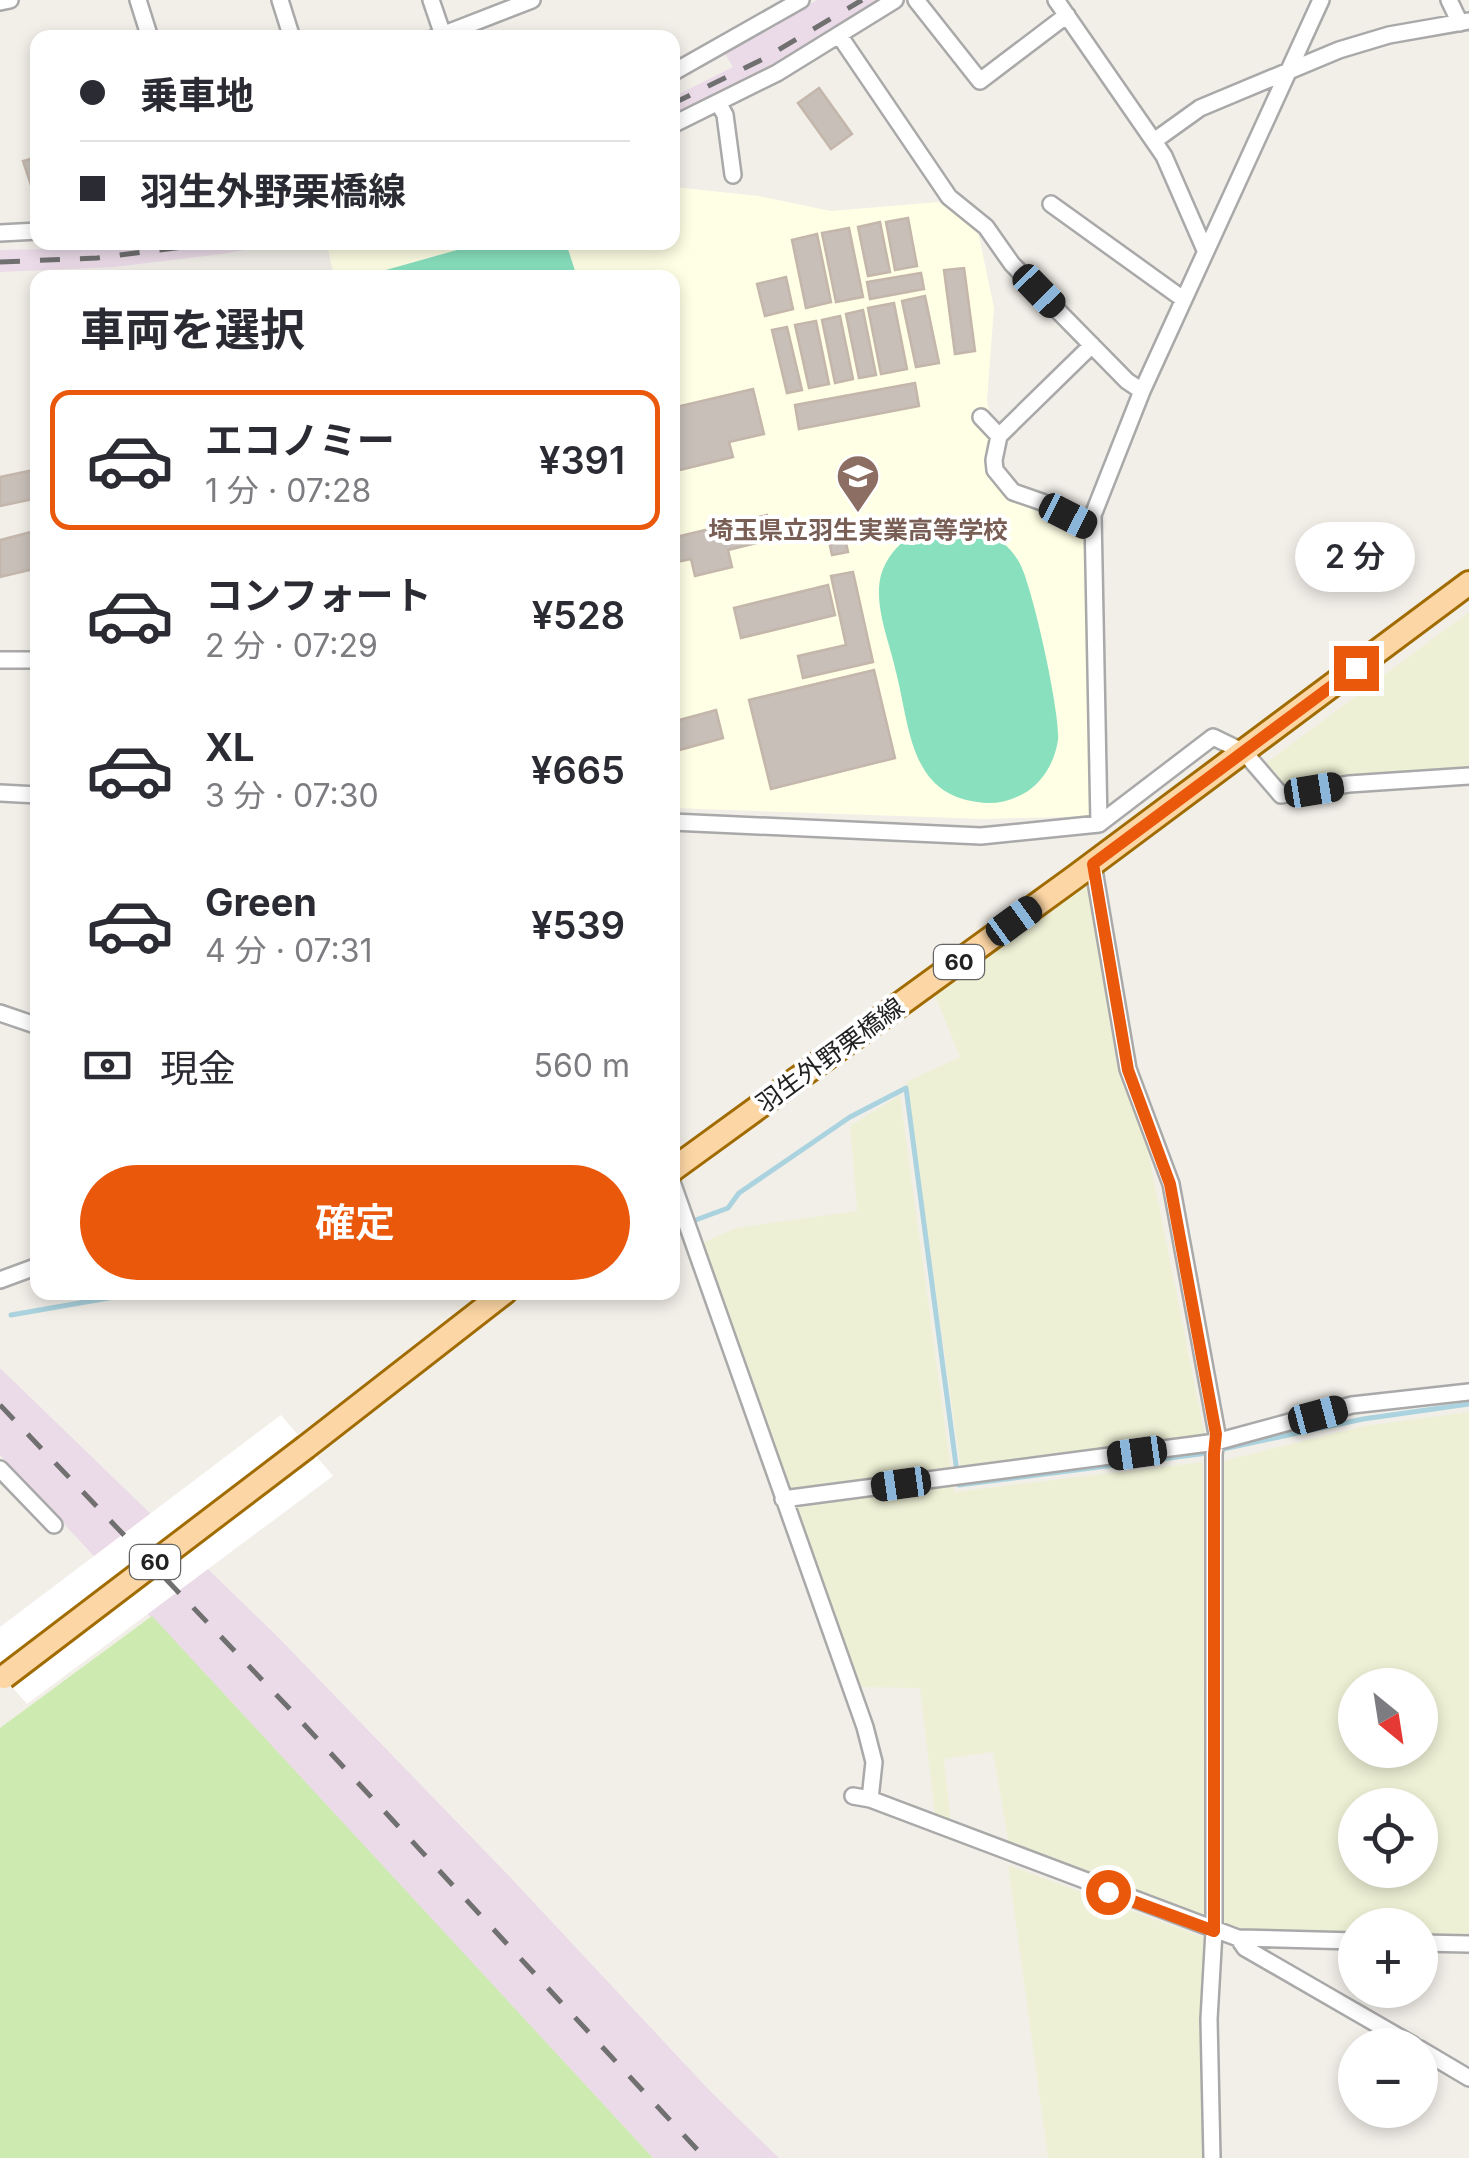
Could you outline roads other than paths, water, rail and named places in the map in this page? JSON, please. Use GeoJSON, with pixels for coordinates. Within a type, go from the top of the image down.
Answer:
{"type":"FeatureCollection","features":[{"type":"Feature","properties":{"kind":"main road","name":"羽生外野栗橋線"},"geometry":{"type":"LineString","coordinates":[[680,1164],[1093,864],[1469,583]]}},
{"type":"Feature","properties":{"kind":"main road","name":"60"},"geometry":{"type":"LineString","coordinates":[[2,1679],[496,1300]]}},
{"type":"Feature","properties":{"kind":"street"},"geometry":{"type":"LineString","coordinates":[[0,2],[10,0]]}},
{"type":"Feature","properties":{"kind":"street"},"geometry":{"type":"LineString","coordinates":[[138,0],[147,30]]}},
{"type":"Feature","properties":{"kind":"street"},"geometry":{"type":"LineString","coordinates":[[280,0],[289,30]]}},
{"type":"Feature","properties":{"kind":"street"},"geometry":{"type":"LineString","coordinates":[[431,0],[438,30]]}},
{"type":"Feature","properties":{"kind":"street"},"geometry":{"type":"LineString","coordinates":[[455,30],[532,0]]}},
{"type":"Feature","properties":{"kind":"street"},"geometry":{"type":"LineString","coordinates":[[680,68],[801,0]]}},
{"type":"Feature","properties":{"kind":"street"},"geometry":{"type":"LineString","coordinates":[[680,121],[719,104],[895,0]]}},
{"type":"Feature","properties":{"kind":"street"},"geometry":{"type":"LineString","coordinates":[[916,0],[980,81],[1067,15]]}},
{"type":"Feature","properties":{"kind":"street"},"geometry":{"type":"LineString","coordinates":[[1056,0],[1164,156],[1206,250]]}},
{"type":"Feature","properties":{"kind":"street"},"geometry":{"type":"LineString","coordinates":[[1099,824],[1093,515],[1142,391],[1320,0]]}},
{"type":"Feature","properties":{"kind":"street"},"geometry":{"type":"LineString","coordinates":[[1154,142],[1200,108],[1339,50],[1389,35],[1464,22],[1449,0]]}},
{"type":"Feature","properties":{"kind":"street"},"geometry":{"type":"LineString","coordinates":[[839,36],[949,197],[986,227],[1012,264],[1127,381],[1142,391]]}},
{"type":"Feature","properties":{"kind":"street"},"geometry":{"type":"LineString","coordinates":[[719,104],[725,115],[733,175]]}},
{"type":"Feature","properties":{"kind":"street"},"geometry":{"type":"LineString","coordinates":[[1052,204],[1183,299]]}},
{"type":"Feature","properties":{"kind":"street"},"geometry":{"type":"LineString","coordinates":[[0,233],[30,231]]}},
{"type":"Feature","properties":{"kind":"street"},"geometry":{"type":"LineString","coordinates":[[1092,345],[999,436],[994,460],[995,470],[1013,492],[1042,502],[1093,529]]}},
{"type":"Feature","properties":{"kind":"street"},"geometry":{"type":"LineString","coordinates":[[980,417],[999,436]]}},
{"type":"Feature","properties":{"kind":"street"},"geometry":{"type":"LineString","coordinates":[[0,660],[30,660]]}},
{"type":"Feature","properties":{"kind":"street"},"geometry":{"type":"LineString","coordinates":[[680,822],[981,836],[1099,824],[1213,737],[1244,752],[1280,795],[1348,784],[1469,776]]}},
{"type":"Feature","properties":{"kind":"street"},"geometry":{"type":"LineString","coordinates":[[0,793],[30,795]]}},
{"type":"Feature","properties":{"kind":"street"},"geometry":{"type":"LineString","coordinates":[[1093,864],[1128,1070],[1170,1184],[1216,1442],[1214,1931],[1209,2019],[1212,2158]]}},
{"type":"Feature","properties":{"kind":"street"},"geometry":{"type":"LineString","coordinates":[[0,1013],[30,1023]]}},
{"type":"Feature","properties":{"kind":"street"},"geometry":{"type":"LineString","coordinates":[[680,1205],[865,1727],[874,1762],[870,1800]]}},
{"type":"Feature","properties":{"kind":"street"},"geometry":{"type":"LineString","coordinates":[[0,1280],[30,1269]]}},
{"type":"Feature","properties":{"kind":"street"},"geometry":{"type":"LineString","coordinates":[[783,1499],[1216,1442],[1352,1406],[1469,1392]]}},
{"type":"Feature","properties":{"kind":"street"},"geometry":{"type":"LineString","coordinates":[[0,1469],[54,1526]]}},
{"type":"Feature","properties":{"kind":"street"},"geometry":{"type":"LineString","coordinates":[[853,1796],[1214,1931],[1238,1938],[1338,1941]]}},
{"type":"Feature","properties":{"kind":"street"},"geometry":{"type":"LineString","coordinates":[[1238,1938],[1245,1948],[1383,2028]]}},
{"type":"Feature","properties":{"kind":"street"},"geometry":{"type":"LineString","coordinates":[[1438,1943],[1469,1944]]}},
{"type":"Feature","properties":{"kind":"street"},"geometry":{"type":"LineString","coordinates":[[1438,2060],[1469,2078]]}},
{"type":"Feature","properties":{"kind":"waterway"},"geometry":{"type":"LineString","coordinates":[[693,1221],[728,1208],[739,1193],[850,1117],[906,1088],[956,1465]]}},
{"type":"Feature","properties":{"kind":"waterway"},"geometry":{"type":"LineString","coordinates":[[11,1315],[97,1300]]}},
{"type":"Feature","properties":{"kind":"waterway"},"geometry":{"type":"LineString","coordinates":[[959,1482],[1200,1454],[1363,1419],[1469,1404]]}},
{"type":"Feature","properties":{"kind":"railway"},"geometry":{"type":"LineString","coordinates":[[680,100],[763,59],[862,0]]}},
{"type":"Feature","properties":{"kind":"railway"},"geometry":{"type":"LineString","coordinates":[[0,262],[97,258],[160,250]]}},
{"type":"Feature","properties":{"kind":"railway"},"geometry":{"type":"LineString","coordinates":[[0,1405],[287,1706],[705,2158]]}},
{"type":"Feature","properties":{"kind":"place","name":"埼玉県立羽生実業高等学校"},"geometry":{"type":"Point","coordinates":[858,514]}}]}
